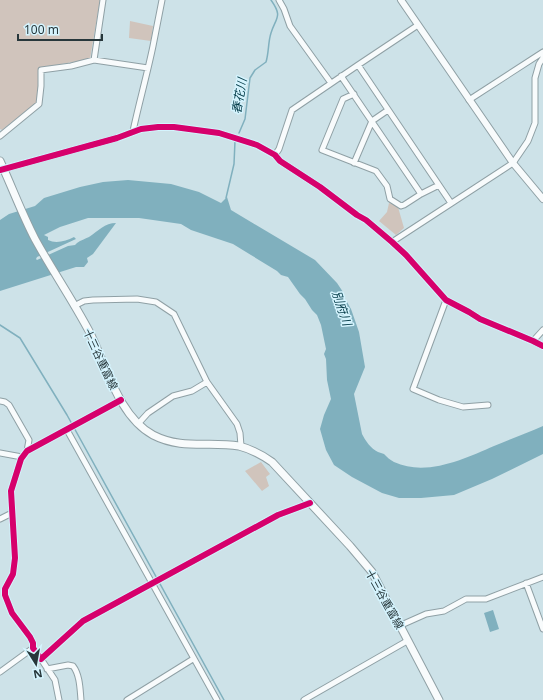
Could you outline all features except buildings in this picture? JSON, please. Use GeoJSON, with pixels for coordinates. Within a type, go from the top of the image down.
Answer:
{"type":"FeatureCollection","features":[{"type":"Feature","properties":{"kind":"main road","name":"十三谷重富線"},"geometry":{"type":"LineString","coordinates":[[0,161],[2,169],[35,238],[88,330],[121,400],[138,424],[153,435],[173,443],[241,446],[262,455],[272,462],[350,546],[372,572],[439,700]]}},
{"type":"Feature","properties":{"kind":"street"},"geometry":{"type":"LineString","coordinates":[[94,60],[103,0]]}},
{"type":"Feature","properties":{"kind":"street"},"geometry":{"type":"LineString","coordinates":[[133,131],[162,0]]}},
{"type":"Feature","properties":{"kind":"street"},"geometry":{"type":"LineString","coordinates":[[279,0],[290,26],[331,83]]}},
{"type":"Feature","properties":{"kind":"street"},"geometry":{"type":"LineString","coordinates":[[401,0],[513,163],[543,199]]}},
{"type":"Feature","properties":{"kind":"street"},"geometry":{"type":"LineString","coordinates":[[274,155],[278,149],[292,110],[418,25]]}},
{"type":"Feature","properties":{"kind":"street"},"geometry":{"type":"LineString","coordinates":[[469,100],[543,52]]}},
{"type":"Feature","properties":{"kind":"street"},"geometry":{"type":"LineString","coordinates":[[392,242],[513,163],[528,141],[535,123],[535,78],[539,64],[543,58]]}},
{"type":"Feature","properties":{"kind":"street"},"geometry":{"type":"LineString","coordinates":[[0,136],[39,104],[41,70],[71,66],[94,60],[148,68]]}},
{"type":"Feature","properties":{"kind":"street"},"geometry":{"type":"LineString","coordinates":[[358,65],[451,203]]}},
{"type":"Feature","properties":{"kind":"street"},"geometry":{"type":"LineString","coordinates":[[341,76],[421,194]]}},
{"type":"Feature","properties":{"kind":"street"},"geometry":{"type":"LineString","coordinates":[[354,94],[343,98],[322,150],[376,171],[387,186],[390,199],[401,206],[439,185]]}},
{"type":"Feature","properties":{"kind":"street"},"geometry":{"type":"LineString","coordinates":[[354,163],[372,121],[388,110]]}},
{"type":"Feature","properties":{"kind":"street"},"geometry":{"type":"LineString","coordinates":[[2,169],[117,138],[133,131],[158,127],[174,127],[219,133],[252,143],[274,155],[280,161],[366,220],[392,242],[422,272],[446,300],[480,319],[543,346]]}},
{"type":"Feature","properties":{"kind":"street"},"geometry":{"type":"LineString","coordinates":[[74,306],[84,301],[137,299],[156,302],[174,314],[207,382],[237,424],[240,433],[241,446]]}},
{"type":"Feature","properties":{"kind":"street"},"geometry":{"type":"LineString","coordinates":[[446,300],[413,389],[439,400],[463,406],[488,405]]}},
{"type":"Feature","properties":{"kind":"street"},"geometry":{"type":"LineString","coordinates":[[534,341],[543,330]]}},
{"type":"Feature","properties":{"kind":"street"},"geometry":{"type":"LineString","coordinates":[[138,424],[148,413],[173,396],[192,391],[207,382]]}},
{"type":"Feature","properties":{"kind":"street"},"geometry":{"type":"LineString","coordinates":[[27,451],[121,400]]}},
{"type":"Feature","properties":{"kind":"street"},"geometry":{"type":"LineString","coordinates":[[0,402],[5,402],[9,405],[29,440],[27,451],[22,458],[11,491],[15,558],[13,574],[5,590],[5,595],[12,613],[30,637],[33,643],[33,648],[55,680],[59,700]]}},
{"type":"Feature","properties":{"kind":"street"},"geometry":{"type":"LineString","coordinates":[[68,429],[153,582],[193,659],[217,700]]}},
{"type":"Feature","properties":{"kind":"street"},"geometry":{"type":"LineString","coordinates":[[0,453],[22,458]]}},
{"type":"Feature","properties":{"kind":"street"},"geometry":{"type":"LineString","coordinates":[[41,659],[83,621],[278,515],[310,503]]}},
{"type":"Feature","properties":{"kind":"street"},"geometry":{"type":"LineString","coordinates":[[0,519],[12,513]]}},
{"type":"Feature","properties":{"kind":"street"},"geometry":{"type":"LineString","coordinates":[[400,626],[426,614],[444,611],[466,599],[486,599],[543,577]]}},
{"type":"Feature","properties":{"kind":"street"},"geometry":{"type":"LineString","coordinates":[[526,583],[543,629]]}},
{"type":"Feature","properties":{"kind":"street"},"geometry":{"type":"LineString","coordinates":[[304,700],[408,641]]}},
{"type":"Feature","properties":{"kind":"street"},"geometry":{"type":"LineString","coordinates":[[0,672],[33,648]]}},
{"type":"Feature","properties":{"kind":"street"},"geometry":{"type":"LineString","coordinates":[[127,700],[193,659]]}},
{"type":"Feature","properties":{"kind":"street"},"geometry":{"type":"LineString","coordinates":[[48,669],[68,665],[73,666],[77,672],[81,700]]}},
{"type":"Feature","properties":{"kind":"shaded area"},"geometry":{"type":"Polygon","coordinates":[[[0,0],[100,0],[90,59],[39,68],[39,86],[36,103],[2,130],[0,129],[0,0]]]}},
{"type":"Feature","properties":{"kind":"shaded area"},"geometry":{"type":"Polygon","coordinates":[[[130,21],[153,26],[151,41],[129,38],[130,21]]]}},
{"type":"Feature","properties":{"kind":"shaded area"},"geometry":{"type":"Polygon","coordinates":[[[389,203],[395,203],[398,207],[404,228],[396,235],[379,221],[387,212],[389,203]]]}},
{"type":"Feature","properties":{"kind":"shaded area"},"geometry":{"type":"Polygon","coordinates":[[[261,462],[270,474],[266,477],[269,486],[262,491],[245,471],[261,462]]]}},
{"type":"Feature","properties":{"kind":"water","name":"別府川"},"geometry":{"type":"Polygon","coordinates":[[[128,180],[171,184],[199,192],[221,203],[227,197],[231,210],[315,260],[337,283],[343,292],[340,293],[341,297],[347,302],[351,309],[359,332],[365,367],[354,394],[362,434],[368,444],[375,451],[384,454],[394,462],[406,466],[419,468],[432,467],[458,461],[543,426],[543,454],[492,479],[454,495],[399,498],[382,493],[352,477],[334,465],[326,450],[320,429],[331,399],[327,380],[326,359],[324,354],[326,349],[321,325],[317,315],[288,277],[281,275],[233,244],[191,230],[181,224],[139,218],[88,218],[60,227],[44,235],[48,237],[48,240],[54,242],[64,241],[74,237],[76,239],[37,257],[37,260],[68,246],[75,245],[105,226],[116,223],[93,254],[87,258],[88,262],[84,267],[76,267],[0,291],[0,220],[9,214],[35,206],[44,198],[103,182],[128,180]]]}},
{"type":"Feature","properties":{"kind":"water"},"geometry":{"type":"Polygon","coordinates":[[[493,610],[499,629],[490,632],[484,613],[493,610]]]}},
{"type":"Feature","properties":{"kind":"waterway","name":"春花川"},"geometry":{"type":"LineString","coordinates":[[239,133],[245,119],[250,78],[255,70],[266,62],[270,36],[278,14],[271,0]]}},
{"type":"Feature","properties":{"kind":"waterway","name":"春花川"},"geometry":{"type":"LineString","coordinates":[[226,198],[234,164],[235,141]]}},
{"type":"Feature","properties":{"kind":"waterway"},"geometry":{"type":"LineString","coordinates":[[0,325],[20,338],[67,415],[224,700]]}},
{"type":"Feature","properties":{"kind":"cycle path"},"geometry":{"type":"LineString","coordinates":[[0,170],[117,138],[141,129],[158,127],[174,127],[219,133],[257,145],[275,155],[280,161],[366,220],[406,255],[446,300],[480,319],[543,346]]}},
{"type":"Feature","properties":{"kind":"cycle path"},"geometry":{"type":"LineString","coordinates":[[121,400],[27,451],[21,459],[11,491],[15,558],[13,574],[5,589],[5,595],[12,613],[30,637],[33,643],[33,648],[41,659],[83,621],[278,515],[310,503]]}}]}
